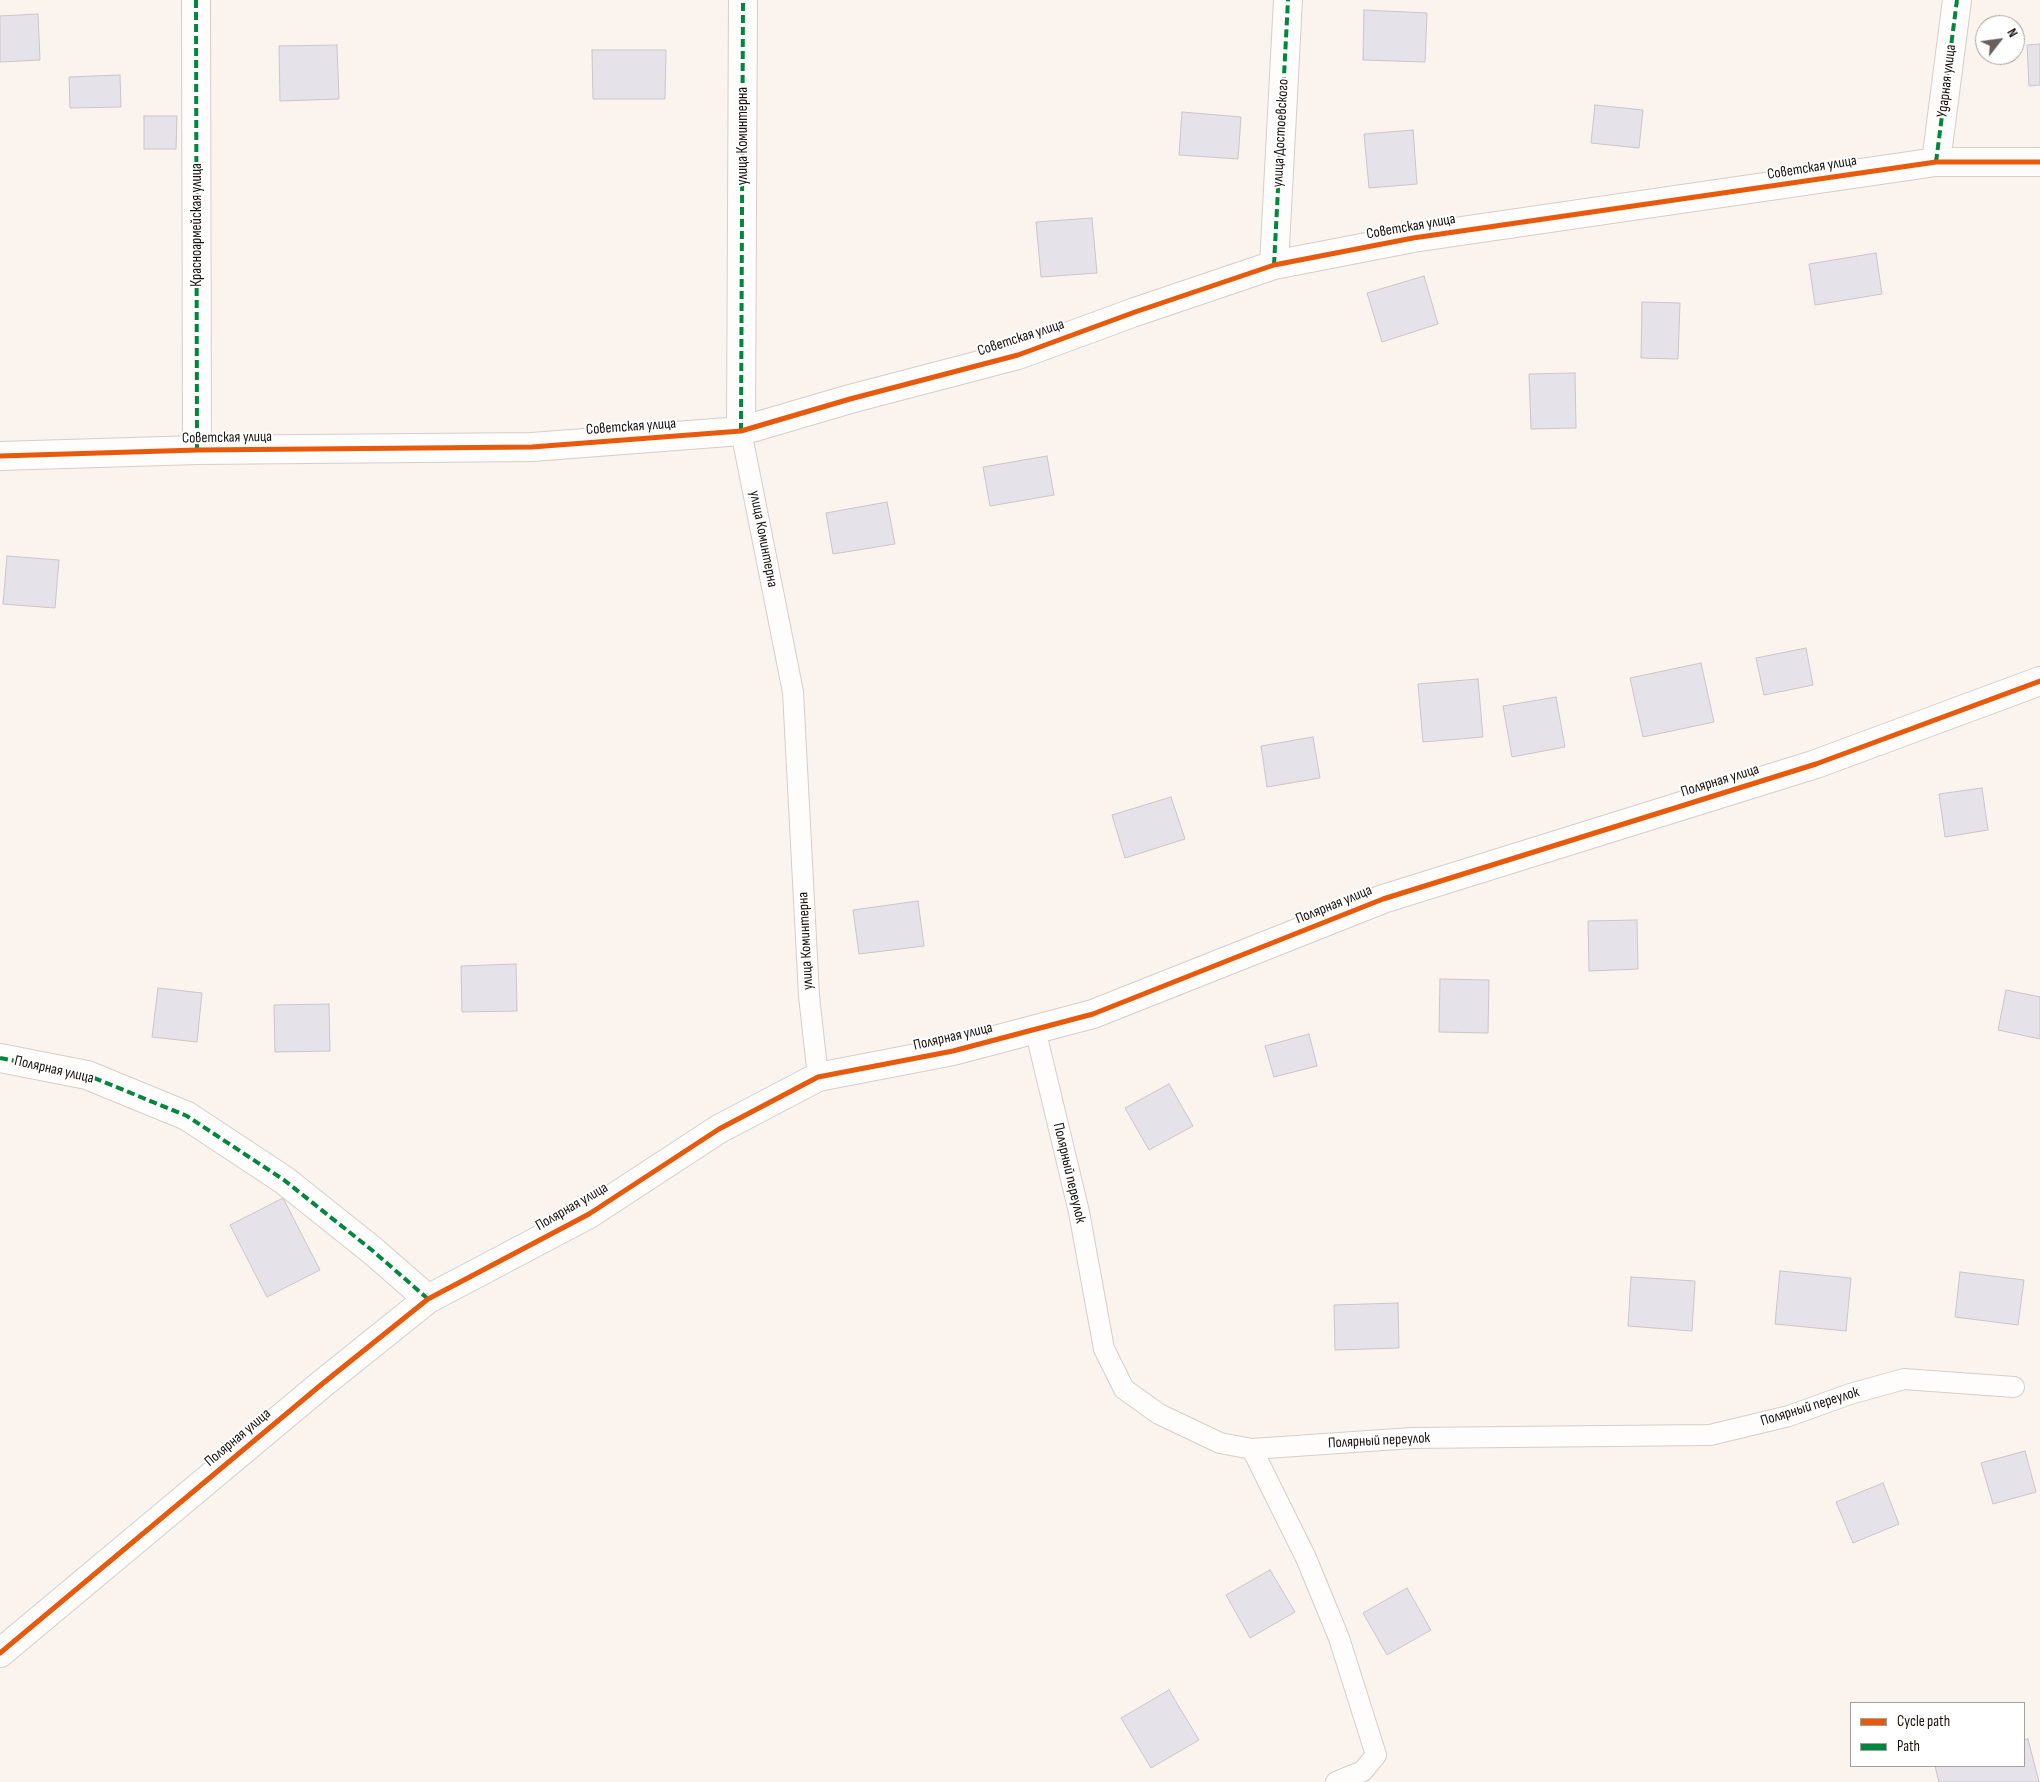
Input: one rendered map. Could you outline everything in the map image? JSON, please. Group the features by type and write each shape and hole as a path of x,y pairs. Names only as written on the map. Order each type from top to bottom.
{"street":[{"name":"Красноармейская улица","path":"196,0 198,450"},
{"name":"улица Коминтерна","path":"741,431 743,0"},
{"name":"улица Достоевского","path":"1274,265 1288,0"},
{"name":"Ударная улица","path":"1936,162 1957,0"},
{"name":"Советская улица","path":"0,456 198,450 532,447 741,431 850,398 1018,355 1134,312 1274,265 1413,238 1936,162 2040,162"},
{"name":"Полярная улица","path":"0,1653 322,1384 428,1299 589,1214 719,1129 818,1077 953,1052 1093,1014 1383,899 1816,764 2040,681"},
{"name":"Полярная улица","path":"0,1058 87,1075 187,1116 284,1180 373,1251 428,1299"}],"lane":[{"name":"улица Коминтерна","path":"741,431 792,692 809,996 818,1077"},
{"name":"Полярный переулок","path":"1035,1029 1079,1212 1104,1349 1124,1389 1159,1414 1220,1443 1252,1450 1412,1438 1710,1435 1789,1416 1850,1394 1904,1379 2014,1386"},
{"path":"1252,1450 1306,1558 1339,1638 1376,1755 1363,1771 1336,1782"}],"building":[{"path":"1364,10 1427,13 1425,62 1363,60"},
{"path":"38,14 40,60 0,62 0,16"},
{"path":"2040,44 2040,85 2029,86 2027,45"},
{"path":"337,45 339,99 280,101 279,46"},
{"path":"592,50 666,50 665,99 593,99"},
{"path":"120,75 121,107 70,108 69,77"},
{"path":"1595,105 1643,110 1639,148 1591,143"},
{"path":"1182,112 1241,117 1238,159 1179,155"},
{"path":"144,116 177,116 176,149 144,149"},
{"path":"1413,130 1417,184 1369,188 1364,134"},
{"path":"1092,218 1097,273 1041,277 1036,222"},
{"path":"1876,253 1882,294 1815,305 1809,264"},
{"path":"1424,276 1438,324 1382,342 1367,293"},
{"path":"1642,302 1680,303 1678,359 1641,358"},
{"path":"1575,373 1576,428 1531,429 1529,374"},
{"path":"1047,456 1054,495 990,506 983,467"},
{"path":"887,502 895,544 833,554 826,513"},
{"path":"7,556 59,560 55,608 3,604"},
{"path":"1806,648 1813,685 1764,695 1756,658"},
{"path":"1701,663 1714,722 1643,737 1630,678"},
{"path":"1478,679 1483,737 1423,742 1418,684"},
{"path":"1556,697 1565,747 1512,757 1503,706"},
{"path":"1313,737 1320,778 1267,787 1261,746"},
{"path":"1982,788 1988,830 1945,837 1939,794"},
{"path":"1171,797 1185,839 1125,858 1112,815"},
{"path":"918,901 924,946 859,954 853,910"},
{"path":"1637,920 1638,969 1589,971 1588,921"},
{"path":"516,964 517,1011 462,1012 461,966"},
{"path":"1440,979 1489,980 1488,1033 1439,1032"},
{"path":"158,988 202,993 197,1042 152,1037"},
{"path":"2006,990 2040,997 2040,1039 1998,1030"},
{"path":"329,1004 330,1051 275,1052 274,1005"},
{"path":"1309,1034 1317,1066 1274,1077 1265,1046"},
{"path":"1169,1084 1193,1126 1149,1150 1125,1108"},
{"path":"283,1198 320,1270 267,1297 230,1225"},
{"path":"1780,1271 1851,1278 1846,1331 1775,1324"},
{"path":"1960,1272 2024,1280 2018,1325 1955,1317"},
{"path":"1631,1277 1695,1281 1692,1331 1628,1326"},
{"path":"1398,1303 1399,1348 1335,1350 1334,1305"},
{"path":"2025,1451 2036,1492 1993,1504 1981,1463"},
{"path":"1883,1483 1899,1524 1853,1543 1836,1502"},
{"path":"1270,1570 1295,1612 1250,1638 1226,1595"},
{"path":"1407,1588 1431,1630 1387,1655 1363,1613"},
{"path":"1169,1690 1199,1740 1151,1768 1121,1718"},
{"path":"2028,1739 2039,1782 1939,1782 1935,1767 2025,1767 2025,1740"}],"marked path":[{"path":"196,0 197,450"},
{"path":"741,431 743,0"},
{"path":"1274,265 1288,0"},
{"path":"1936,162 1957,0"},
{"path":"0,1058 87,1075 187,1116 284,1180 373,1251 428,1299"}],"cycle path":[{"path":"0,456 197,450 532,447 741,431 850,399 1018,355 1135,312 1274,265 1413,238 1936,162 2040,162"},
{"path":"0,1653 322,1384 428,1299 589,1214 719,1129 818,1077 953,1051 1093,1014 1383,899 1816,764 2040,681"}]}
